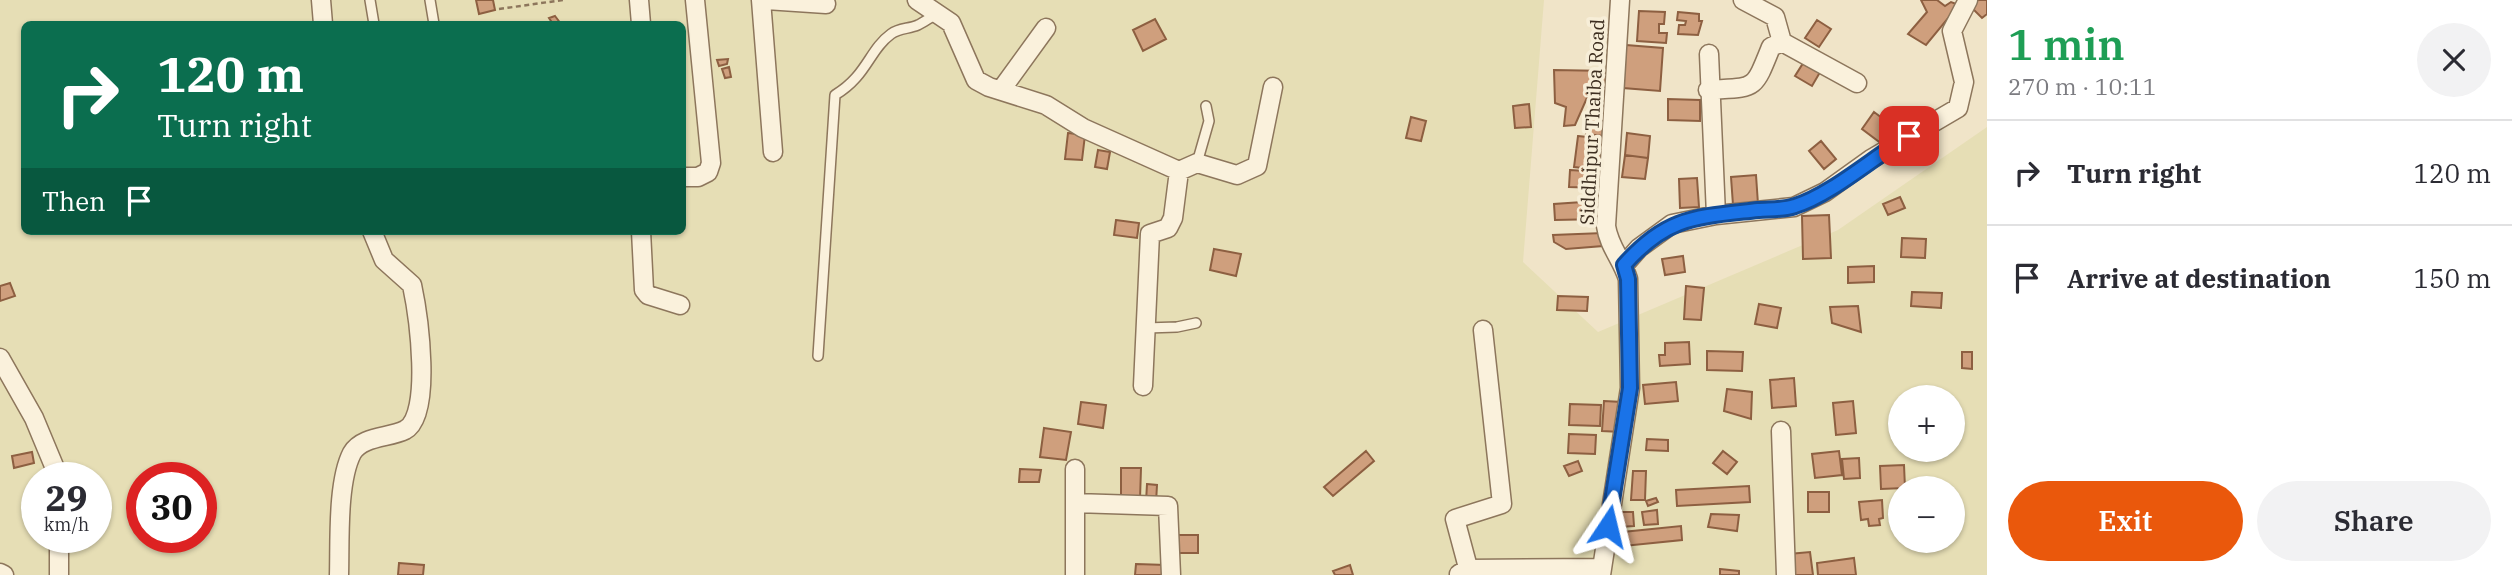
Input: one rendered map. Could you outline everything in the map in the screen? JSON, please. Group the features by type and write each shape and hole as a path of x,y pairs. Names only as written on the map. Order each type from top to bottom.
{"street":[{"path":"321,0 323,21"},
{"path":"638,21 639,0"},
{"path":"686,177 698,177 708,172 711,163 695,0"},
{"path":"774,152 764,0 826,4"},
{"path":"917,0 951,23 976,79 1046,105 1083,128 1179,171 1197,163 1237,175 1257,166 1273,87"},
{"name":"Siddhipur Thaiba Road","path":"1601,572 1630,388 1628,279 1624,265 1609,246 1606,226 1620,0"},
{"path":"1743,0 1775,17 1782,42 1857,83"},
{"path":"1624,265 1639,248 1672,224 1716,215 1794,206 1825,192 1871,159 1958,108 1964,82 1952,31 1969,0"},
{"path":"1001,90 1046,28"},
{"path":"1708,90 1749,87 1757,83 1771,47 1782,42"},
{"path":"1709,54 1708,90 1716,215"},
{"path":"1143,386 1150,234 1168,228 1173,218 1179,171"},
{"path":"338,575 346,468 354,450 365,442 406,429 415,421 421,388 420,341 412,285 384,260 374,235"},
{"path":"641,235 644,290 648,295 680,305"},
{"path":"1483,330 1502,504 1455,519 1465,573 1601,572"},
{"path":"0,358 34,418 52,462"},
{"path":"1781,431 1786,575"},
{"path":"1075,575 1076,470"},
{"path":"1075,503 1168,506 1171,575"},
{"path":"59,575 60,553"}],"lane":[{"path":"370,0 374,21"},
{"path":"430,0 434,21"},
{"path":"818,356 835,95 849,87 866,69 883,42 893,32 918,25 937,14"},
{"path":"1197,163 1209,121 1206,106"},
{"path":"1146,328 1196,323"}],"path":[{"path":"499,9 563,0"}],"shaded area":[{"path":"0,0 1544,0 1523,262 1598,332 1838,230 1987,127 1987,575 0,575"}],"building":[{"path":"476,0 493,0 495,10 479,14"},
{"path":"1921,0 1937,0 1945,6 1951,2 1959,5 1926,45 1908,34 1927,12"},
{"path":"1976,0 1987,0 1987,14 1982,18 1970,6"},
{"path":"1639,11 1665,12 1664,24 1659,24 1659,33 1667,33 1666,43 1637,41"},
{"path":"1678,12 1699,14 1699,21 1702,21 1698,35 1678,34 1679,25 1685,25 1686,21 1677,20"},
{"path":"1155,19 1166,39 1143,51 1133,30"},
{"path":"1817,20 1831,29 1819,47 1805,38"},
{"path":"1626,45 1663,48 1660,91 1623,88"},
{"path":"1807,57 1823,67 1812,86 1795,76"},
{"path":"728,59 727,64 719,66 717,60"},
{"path":"729,67 731,77 725,78 722,69"},
{"path":"1554,70 1608,71 1606,88 1590,91 1575,125 1564,126 1566,107 1555,103"},
{"path":"1668,99 1700,100 1700,121 1668,120"},
{"path":"1529,104 1531,127 1515,128 1513,106"},
{"path":"1589,112 1607,114 1604,136 1586,134"},
{"path":"1874,112 1894,127 1882,144 1862,129"},
{"path":"1411,117 1426,121 1421,141 1406,138"},
{"path":"1068,133 1085,135 1082,160 1065,159"},
{"path":"1627,133 1650,136 1648,158 1625,155"},
{"path":"1578,136 1605,139 1601,170 1574,167"},
{"path":"1821,141 1836,159 1824,169 1809,151"},
{"path":"1098,150 1110,152 1107,169 1095,167"},
{"path":"1625,155 1648,158 1645,179 1622,177"},
{"path":"1570,170 1601,172 1600,188 1569,187"},
{"path":"1756,175 1758,204 1733,205 1731,177"},
{"path":"1697,178 1699,207 1680,208 1679,179"},
{"path":"1900,197 1905,208 1888,215 1883,204"},
{"path":"1597,201 1601,219 1555,220 1554,204"},
{"path":"1829,215 1831,258 1803,259 1802,216"},
{"path":"1116,220 1139,223 1137,238 1114,235"},
{"path":"1603,233 1603,246 1566,249 1554,242 1553,235"},
{"path":"1902,238 1926,239 1925,258 1901,257"},
{"path":"1214,249 1241,254 1236,276 1210,270"},
{"path":"1683,256 1685,272 1665,275 1662,259"},
{"path":"1874,266 1874,282 1848,283 1848,267"},
{"path":"10,283 15,296 0,301 0,286"},
{"path":"1686,286 1704,288 1701,320 1684,319"},
{"path":"1912,292 1942,293 1941,308 1911,306"},
{"path":"1558,296 1588,297 1587,311 1557,310"},
{"path":"1759,304 1781,308 1777,328 1755,324"},
{"path":"1858,306 1861,332 1832,323 1830,307"},
{"path":"1689,342 1690,364 1660,366 1659,355 1665,355 1665,343"},
{"path":"1707,351 1743,352 1742,371 1707,370"},
{"path":"1962,352 1972,352 1972,369 1962,368"},
{"path":"1794,378 1796,406 1772,408 1770,380"},
{"path":"1676,382 1678,401 1645,404 1643,385"},
{"path":"1727,389 1752,392 1751,419 1724,411"},
{"path":"1604,401 1622,402 1621,432 1602,431"},
{"path":"1853,401 1856,433 1836,435 1833,403"},
{"path":"1081,402 1106,405 1103,428 1078,424"},
{"path":"1570,404 1601,405 1600,426 1569,425"},
{"path":"1044,428 1071,432 1066,460 1040,457"},
{"path":"1569,434 1596,435 1595,454 1568,453"},
{"path":"1647,439 1668,440 1668,451 1646,450"},
{"path":"1366,451 1374,461 1333,496 1324,487"},
{"path":"1723,451 1737,462 1727,474 1713,463"},
{"path":"1839,451 1842,475 1815,478 1812,454"},
{"path":"32,452 34,462 21,462 21,466 14,468 12,456"},
{"path":"1859,458 1860,478 1844,479 1842,459"},
{"path":"1578,461 1582,471 1569,476 1564,466"},
{"path":"1904,465 1904,476 1888,476 1888,489 1881,489 1880,466"},
{"path":"1121,468 1141,468 1140,499 1121,498"},
{"path":"1020,469 1041,470 1039,482 1019,482"},
{"path":"1633,471 1646,471 1645,500 1631,500"},
{"path":"1147,484 1157,485 1156,503 1146,502"},
{"path":"1749,486 1750,502 1677,506 1676,490"},
{"path":"1808,492 1829,492 1829,512 1808,512"},
{"path":"1656,498 1658,502 1648,506 1646,501"},
{"path":"1882,500 1883,518 1879,519 1880,525 1869,526 1868,519 1861,520 1859,502"},
{"path":"1657,510 1658,524 1644,525 1642,512"},
{"path":"1619,512 1633,512 1634,526 1619,527"},
{"path":"1711,514 1739,515 1737,531 1708,527"},
{"path":"1681,526 1682,540 1614,547 1613,533"},
{"path":"1174,535 1198,535 1198,553 1174,553"},
{"path":"1810,552 1813,575 1792,575 1789,554"},
{"path":"1854,558 1856,575 1818,575 1817,563"},
{"path":"399,563 424,565 423,575 398,575"},
{"path":"1136,564 1166,565 1166,575 1135,575"},
{"path":"1350,565 1353,575 1335,575 1333,571"},
{"path":"1720,569 1739,571 1739,575 1720,575"}],"route":[{"path":"1608,526 1630,388 1628,279 1624,265 1639,248 1672,224 1716,215 1794,206 1825,192 1909,136"}]}
